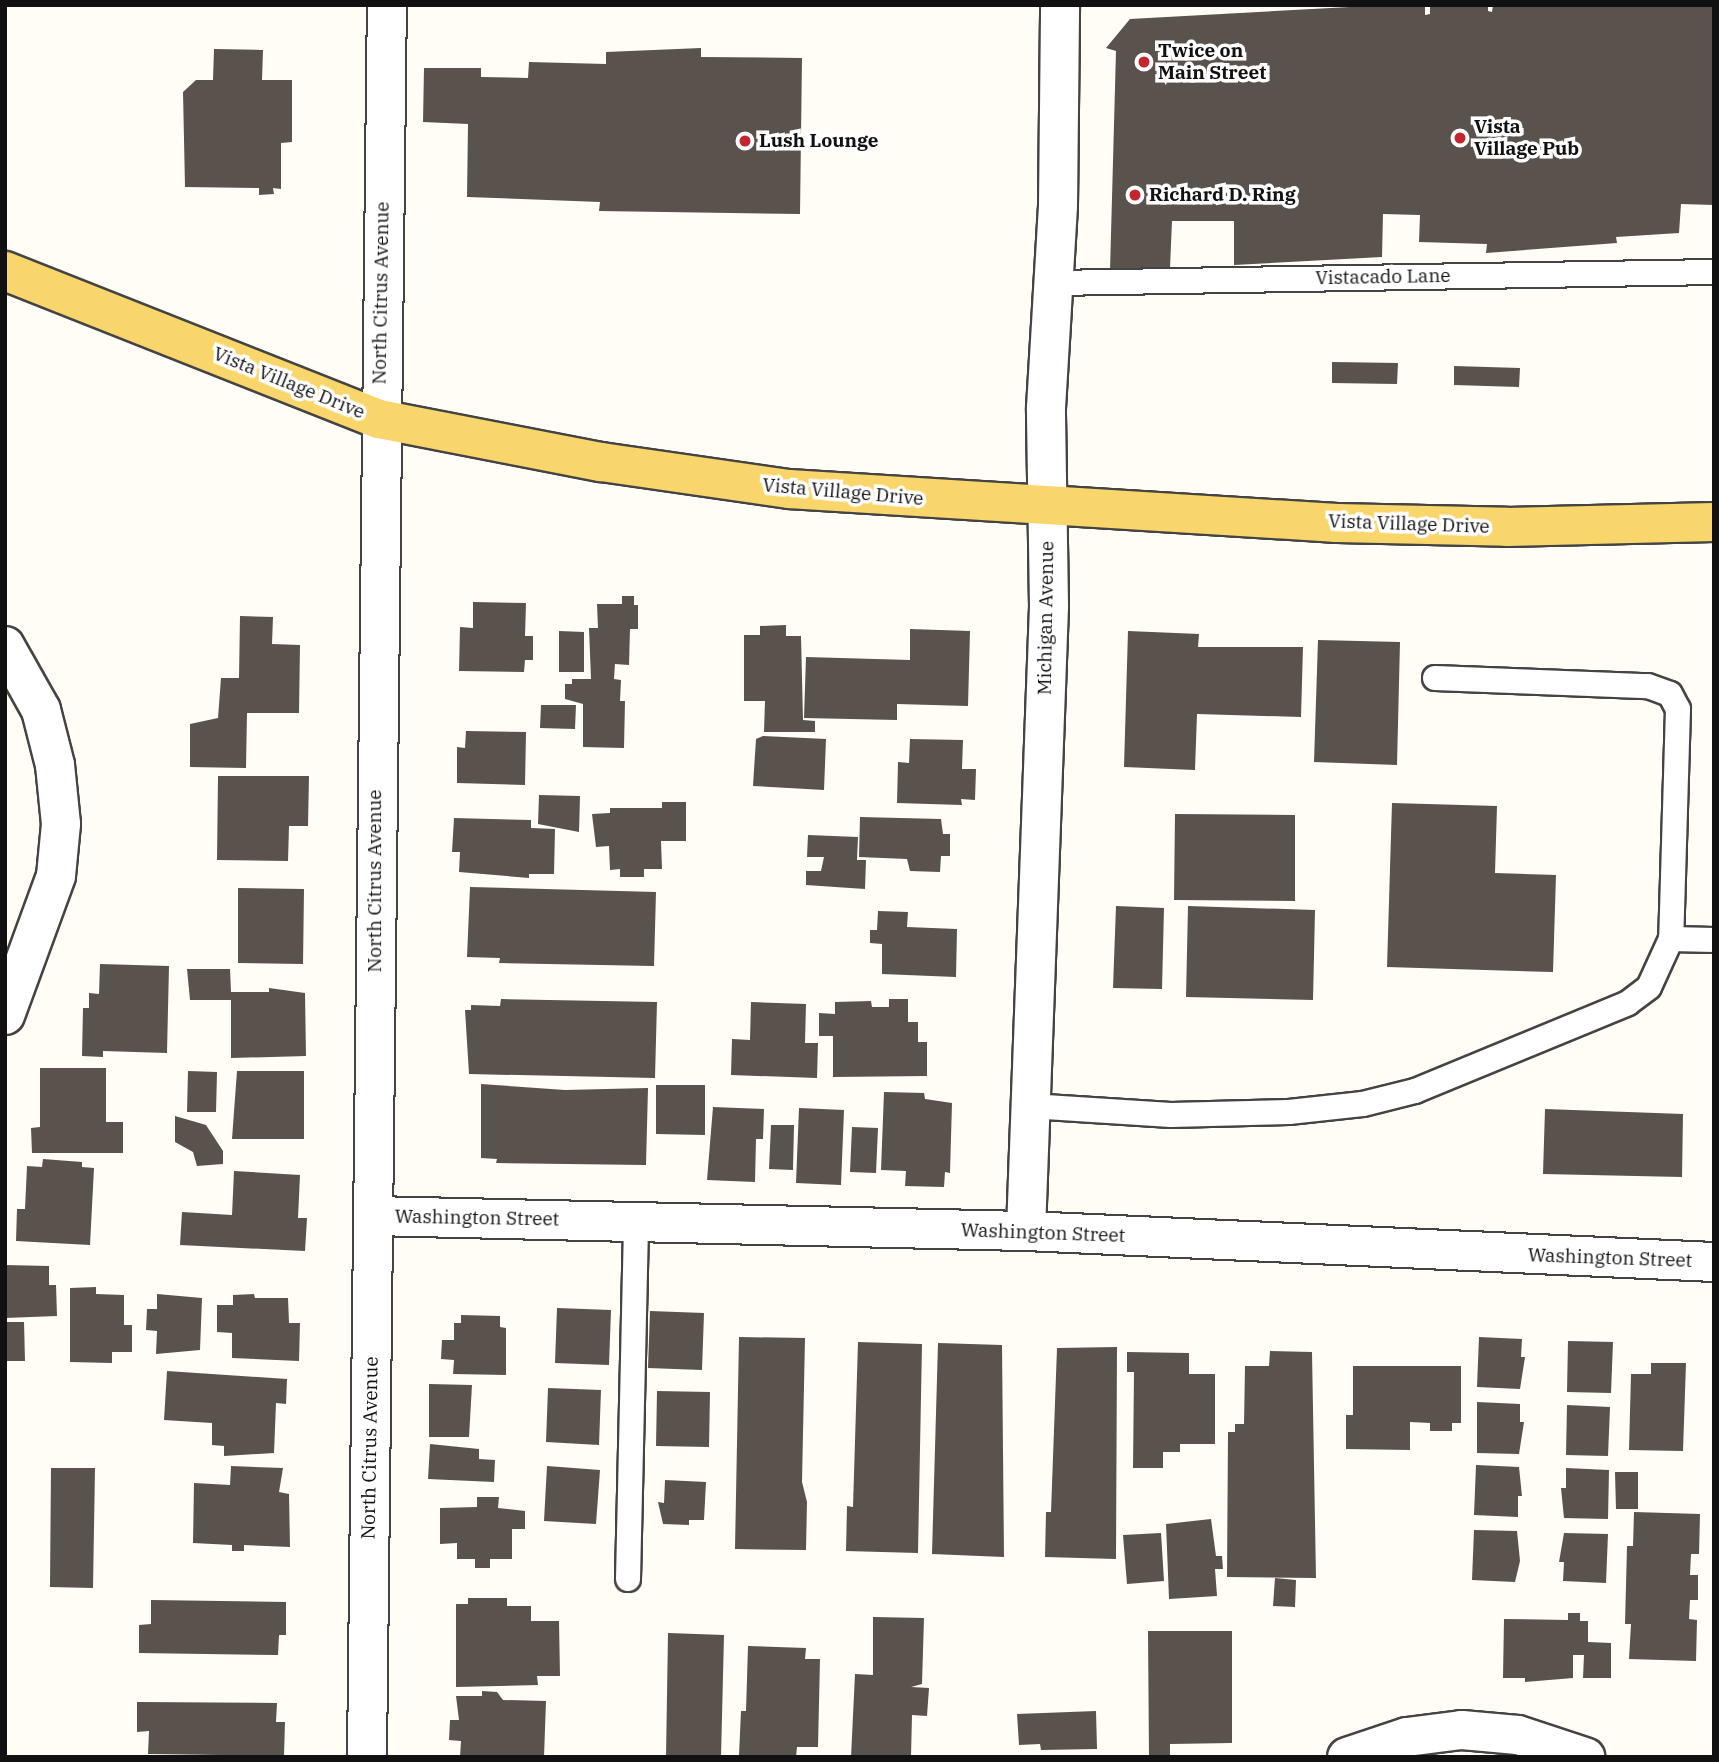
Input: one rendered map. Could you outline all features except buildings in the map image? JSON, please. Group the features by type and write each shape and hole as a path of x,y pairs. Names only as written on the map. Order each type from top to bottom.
{"main road":[{"name":"Vista Village Drive","path":"5,271 379,419 601,462 789,489 1377,524 1507,527 1714,522"}],"street":[{"name":"North Citrus Avenue","path":"367,1757 379,419 387,5"},
{"name":"Michigan Avenue","path":"1026,1231 1049,606 1046,408 1053,283 1060,5"},
{"path":"5,646 41,710 55,765 61,824 56,876 5,1015"},
{"name":"Washington Street","path":"373,1216 1026,1231 1714,1262"},
{"path":"1347,1757 1425,1746 1462,1730 1518,1735 1585,1757"}],"lane":[{"name":"Vistacado Lane","path":"1053,283 1714,272"},
{"path":"1030,1106 1171,1115 1289,1112 1363,1104 1415,1091 1628,1003 1649,987 1671,939 1678,709 1670,694 1648,686 1435,678"},
{"path":"1671,939 1714,940"},
{"path":"628,1579 636,1222"}],"place":[{"name":"Twice on Main Street","path":"1144,62"},
{"name":"Vista Village Pub","path":"1460,138"},
{"name":"Lush Lounge","path":"745,141"},
{"name":"Richard D. Ring","path":"1135,195"}]}
